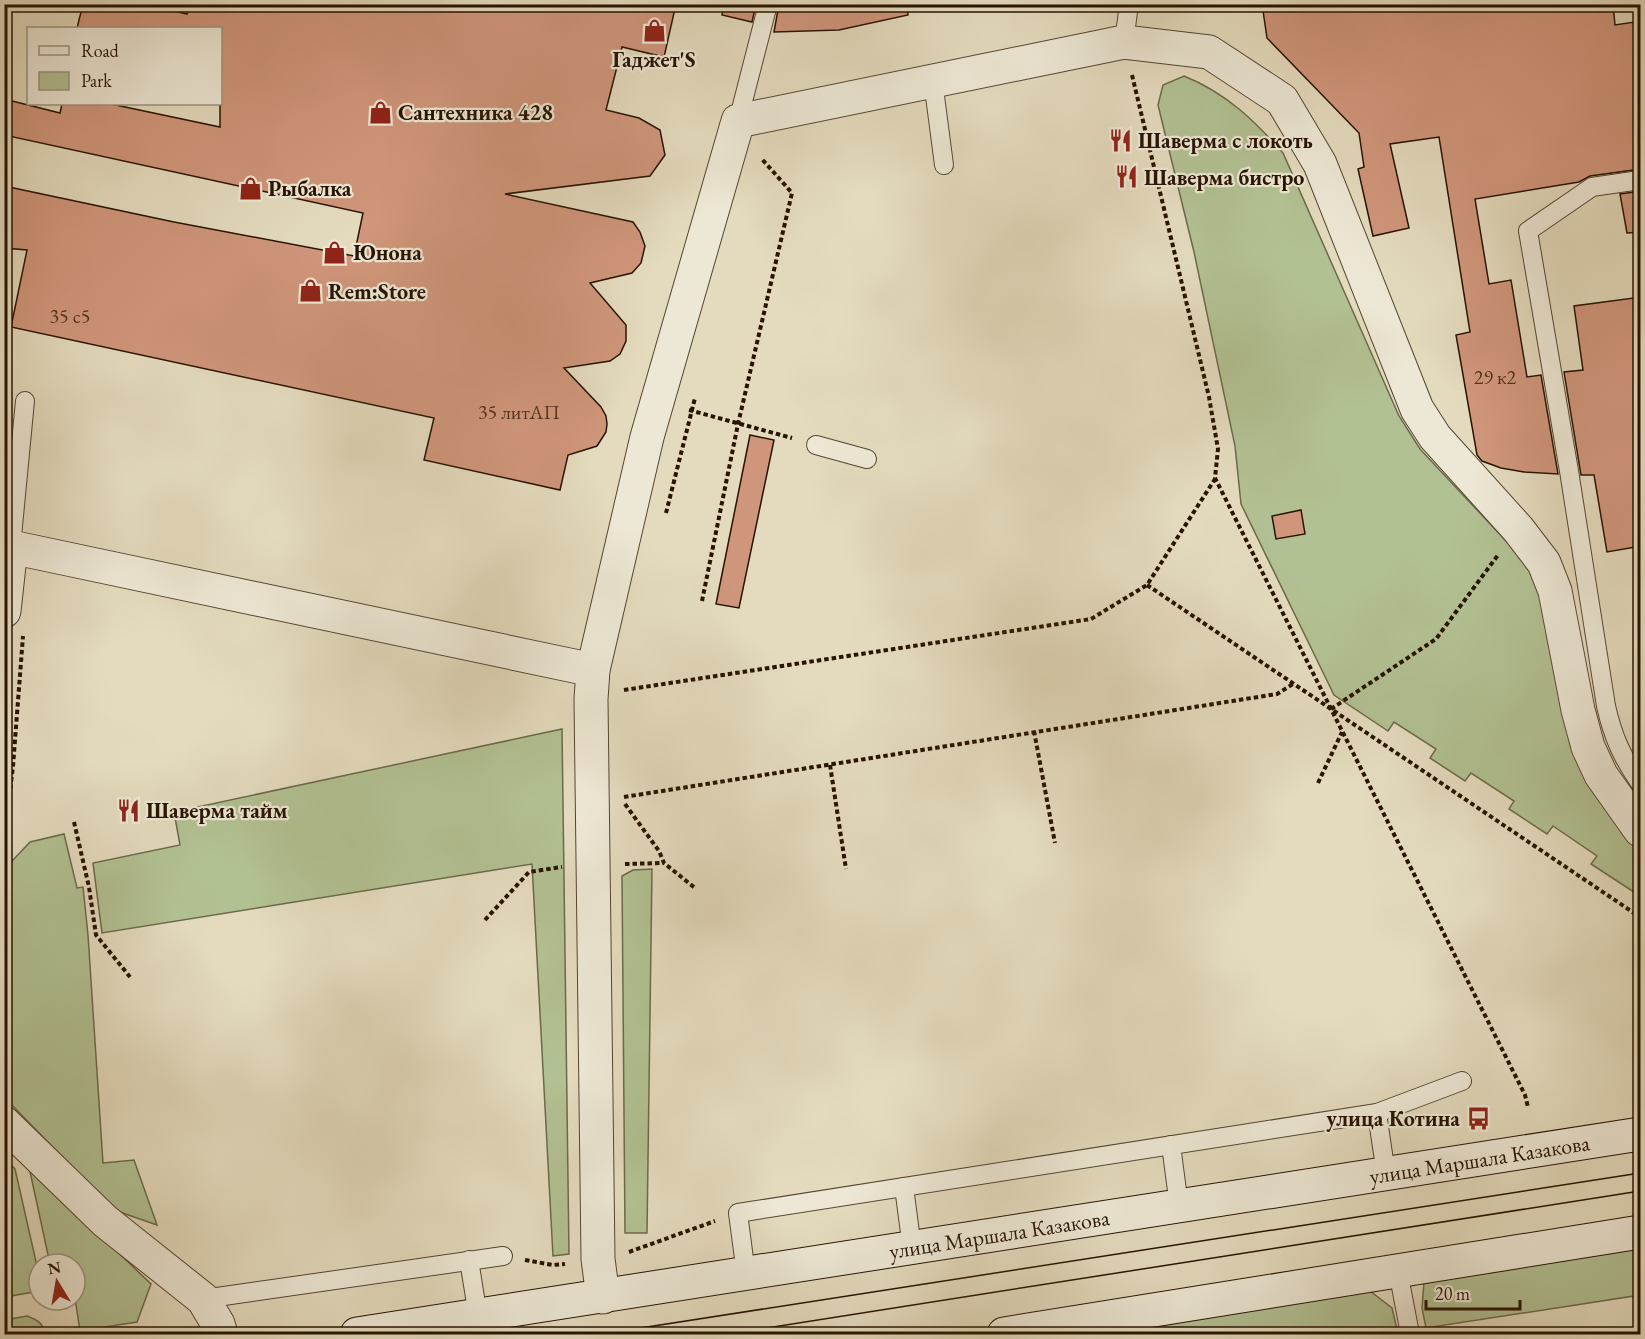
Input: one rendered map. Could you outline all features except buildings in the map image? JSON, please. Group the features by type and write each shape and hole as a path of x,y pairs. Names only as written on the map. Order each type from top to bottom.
{"street":[{"path":"603,1297 598,1259 591,699 593,670 647,437 738,121 1124,42 1209,52 1282,100 1320,164 1417,409 1435,437 1518,529 1544,563 1555,591 1578,710 1588,747 1601,776 1641,830"},
{"path":"4,611 11,547 593,670"},
{"path":"4,1123 105,1221 203,1299 218,1324 221,1335"},
{"name":"улица Маршала Казакова","path":"357,1335 1641,1134"},
{"path":"1004,1335 1641,1232"}],"lane":[{"path":"738,121 768,4"},
{"path":"1124,42 1129,4"},
{"path":"933,81 944,165"},
{"path":"1641,180 1592,187 1528,231 1606,706 1613,735 1626,762 1641,783"},
{"path":"11,547 13,445 26,400"},
{"path":"816,445 867,459"},
{"path":"746,1274 738,1213 1377,1113 1462,1081"},
{"path":"1377,1113 1386,1174"},
{"path":"1171,1145 1179,1206"},
{"path":"904,1187 912,1248"},
{"path":"203,1299 503,1256"},
{"path":"469,1260 478,1316"},
{"path":"1398,1271 1410,1335"}],"path":[{"path":"620,691 1091,619 1147,585 1215,478 1218,449 1209,397 1124,42"},
{"path":"702,601 738,424 792,193 757,153"},
{"path":"657,402 783,436"},
{"path":"1215,478 1525,1095 1528,1107"},
{"path":"1331,709 1436,639 1502,551"},
{"path":"1147,585 1641,917"},
{"path":"695,888 664,863 659,851 620,798 1277,694 1293,684"},
{"path":"1034,731 1055,843"},
{"path":"1318,783 1342,732"},
{"path":"830,765 846,869"},
{"path":"4,841 7,818"},
{"path":"74,822 89,887 96,934 130,977"},
{"path":"623,864 664,863"},
{"path":"486,920 529,872 556,868"},
{"path":"619,1254 647,1247 738,1213"},
{"path":"503,1256 553,1265 569,1264"}],"green space":[{"path":"1184,76 1213,91 1238,108 1283,153 1399,416 1420,449 1521,557 1533,574 1603,805 1640,855 1640,896 1591,864 1597,856 1553,826 1547,834 1509,809 1514,801 1471,773 1465,781 1430,758 1436,749 1394,722 1388,731 1334,695 1241,504 1235,446 1194,252 1158,105 1163,85"},
{"path":"562,729 569,1254 553,1256 532,864 102,933 93,863 180,845 174,812"},
{"path":"64,834 77,888 83,887 103,1163 134,1160 157,1225 114,1210 5,1098 4,928 12,861 30,842"},
{"path":"652,869 647,1233 625,1233 622,876 633,870"},
{"path":"5,1159 15,1169 34,1252 27,1252 27,1293 5,1297"},
{"path":"29,1167 151,1284 137,1322 80,1331 77,1312 87,1312 87,1252 47,1252"},
{"path":"1640,1248 1640,1295 1426,1328 1422,1308 1424,1282"},
{"path":"1370,1291 1392,1308 1398,1334 1097,1334"},
{"path":"27,1316 39,1322 45,1334 5,1334 5,1320"}],"tram line":[{"path":"602,1334 1640,1173"},
{"path":"728,1334 1640,1191"}],"place":[{"name":"Гаджет'S","path":"654,30"},
{"name":"Сантехника 428","path":"380,112"},
{"name":"Шаверма с локоть","path":"1120,140"},
{"name":"Шаверма бистро","path":"1126,177"},
{"name":"Рыбалка","path":"250,188"},
{"name":"Юнона","path":"335,252"},
{"name":"Rem:Store","path":"310,291"},
{"name":"Шаверма тайм","path":"128,810"},
{"name":"улица Котина","path":"1478,1118"}]}
